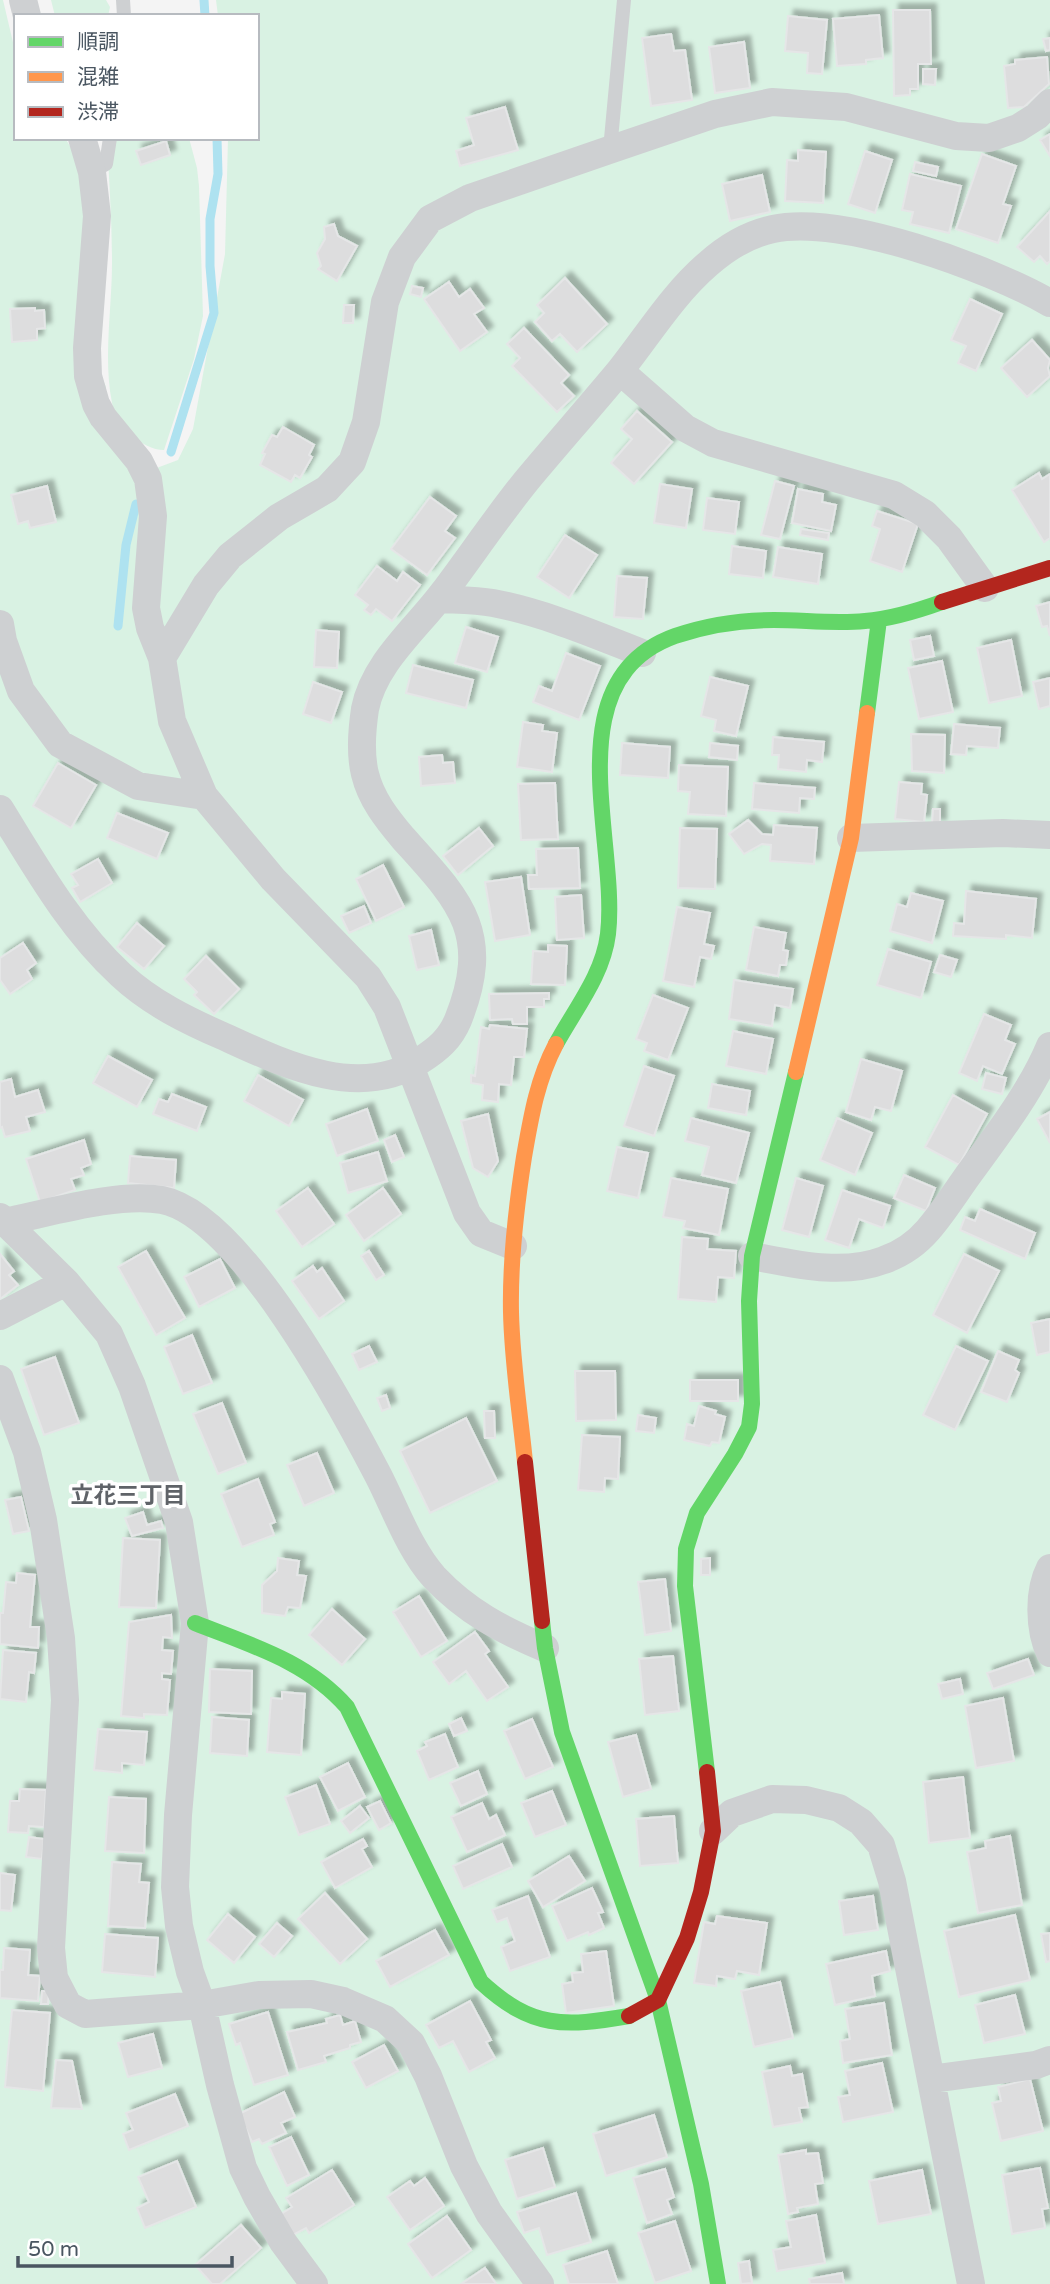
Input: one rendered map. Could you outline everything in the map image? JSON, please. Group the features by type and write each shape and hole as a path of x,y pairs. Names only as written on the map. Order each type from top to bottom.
{"street":[{"path":"162,657 206,585 230,556 279,517 327,489 352,462 366,422 385,302 402,257 430,219 470,198 612,149 715,114 772,102 846,107 956,136 989,138 1018,128 1037,116 1050,103"},
{"path":"83,140 92,172 97,216 87,348 88,376 96,404 139,461 148,478 153,516 146,608 150,628 162,657 172,721 204,796 273,880 368,976 387,1007 409,1068 475,1228 513,1246"},
{"path":"0,809 82,935 124,979 150,998 195,1023 264,1055 323,1075 356,1078 385,1075 409,1068 439,1048 451,1035 471,977 472,956 468,927 461,907 387,819 365,777 362,760 363,732 371,687 406,637 439,598 524,484 620,370 668,307 706,266 734,244 771,229 806,225 841,229 914,248 996,276 1050,303"},
{"path":"620,370 685,428 713,443 894,495 925,514 949,538 985,588"},
{"path":"718,2284 701,2184 658,2000 562,1732 545,1648 512,1338 510,1301 513,1246 524,1157 537,1086 561,1034 604,960 609,887 598,773 603,723 612,695 625,672 642,653 670,638 709,625 760,620 880,620 1050,569"},
{"path":"439,598 492,603 538,615 580,628 642,653"},
{"path":"195,1623 291,1663 321,1679 338,1695 353,1720 481,1982 503,2002 539,2020 581,2024 631,2016 658,2000 687,1938 701,1892 713,1831 685,1587 685,1549 697,1513 749,1427 752,1404 749,1301 752,1256 851,838 880,620"},
{"path":"0,624 3,641 22,691 60,744 138,786 204,796"},
{"path":"851,838 1003,833 1050,835"},
{"path":"752,1256 812,1267 851,1267 883,1261 906,1250 928,1230 973,1168 1022,1096 1050,1046"},
{"path":"2,1220 131,1198 162,1200 186,1208 211,1225 229,1244 302,1342 432,1575 481,1617 500,1629 545,1648"},
{"path":"2,1220 66,1282 109,1335 132,1386 179,1522 195,1623 179,1801 175,1886 178,1926 202,2005 243,2168 284,2242 314,2284"},
{"path":"0,1316 66,1282"},
{"path":"0,1379 27,1452 43,1520 61,1638 65,1699 51,1948 54,1978 68,2005 85,2014 202,2005 259,1995 311,1994 344,2001 385,2019 411,2043 428,2076 464,2166 489,2213 540,2284"},
{"path":"1050,1568 1046,1576 1042,1612 1050,1653"},
{"path":"713,1831 732,1813 772,1798 806,1800 839,1808 861,1822 881,1845 892,1881 971,2284"},
{"path":"931,2079 1036,2065 1050,2060"}],"lane":[{"path":"612,149 624,0"},
{"path":"92,172 106,164 110,140"}],"green space":[{"path":"0,0 3,0 14,47 14,140 66,140 78,159 90,214 82,329 106,387 105,434 154,469 178,460 193,429 225,254 228,140 259,140 259,14 218,14 216,0 1050,0 1050,2284 0,2284"},
{"path":"51,0 106,0 110,7 108,14 54,14"},
{"path":"107,140 190,140 199,186 203,316 194,359 164,450 147,446 131,435 119,420 112,403 108,368 111,216"}],"building":[{"path":"893,10 930,10 931,64 918,64 918,89 910,89 910,95 894,96"},
{"path":"879,15 883,58 866,60 866,64 837,66 833,19"},
{"path":"788,16 827,20 822,74 807,73 808,53 785,51"},
{"path":"671,34 674,51 685,50 692,100 651,106 642,38"},
{"path":"1050,38 1050,50 1046,51 1043,39"},
{"path":"744,42 750,88 715,93 709,47"},
{"path":"1047,57 1049,84 1024,107 1008,108 1004,66 1015,64 1015,60"},
{"path":"923,69 936,69 935,85 923,84"},
{"path":"505,107 518,150 460,166 456,151 474,145 466,118"},
{"path":"1050,134 1050,156 1040,140"},
{"path":"166,141 170,155 141,165 136,151"},
{"path":"798,150 826,152 823,203 785,201 787,160 798,161"},
{"path":"865,151 892,160 875,213 848,204"},
{"path":"982,154 1016,166 1003,204 1011,206 998,243 956,229"},
{"path":"915,162 938,167 936,176 913,171"},
{"path":"910,174 961,186 949,233 910,224 913,212 902,210"},
{"path":"762,175 770,212 730,221 722,184"},
{"path":"1050,211 1050,261 1047,264 1040,256 1034,262 1017,247"},
{"path":"334,224 338,236 357,246 337,281 318,269 321,266 317,253 325,239 324,227"},
{"path":"565,278 607,324 577,352 560,334 552,341 535,322 544,313 537,305"},
{"path":"449,282 459,297 470,289 484,308 474,314 487,332 460,351 424,299"},
{"path":"412,286 423,288 421,297 410,294"},
{"path":"970,299 1002,314 976,371 958,363 966,346 951,340"},
{"path":"344,305 354,305 353,323 343,323"},
{"path":"35,308 35,311 44,310 45,328 37,329 37,340 12,342 10,309"},
{"path":"524,328 569,375 561,383 574,396 557,412 512,366 520,358 507,344"},
{"path":"1032,340 1050,360 1050,376 1027,397 1001,368"},
{"path":"637,411 672,442 634,484 611,463 632,439 621,429"},
{"path":"283,427 314,445 309,455 312,457 300,478 295,475 291,482 260,465 265,454 262,453 272,435 277,437"},
{"path":"1039,473 1042,479 1050,474 1050,538 1044,542 1012,490"},
{"path":"775,481 794,486 780,539 761,535"},
{"path":"660,484 692,489 686,528 654,523"},
{"path":"47,486 56,522 30,528 28,521 18,524 11,495"},
{"path":"798,489 823,494 822,502 836,505 831,531 792,523"},
{"path":"430,497 456,516 445,531 455,538 427,575 391,549"},
{"path":"707,498 739,502 735,534 703,530"},
{"path":"877,511 918,524 902,572 870,561 880,529 872,526"},
{"path":"801,529 829,533 828,540 800,535"},
{"path":"565,535 597,555 569,598 537,577"},
{"path":"732,546 766,551 763,578 729,574"},
{"path":"778,547 822,554 818,584 773,577"},
{"path":"377,566 397,581 403,572 420,585 392,621 376,609 371,615 364,610 368,605 355,595"},
{"path":"617,576 647,578 643,619 614,617"},
{"path":"1050,602 1050,636 1047,626 1042,627 1036,606"},
{"path":"466,627 498,637 487,672 455,663"},
{"path":"316,630 339,632 337,668 314,667"},
{"path":"930,636 934,656 914,660 910,640"},
{"path":"1011,640 1022,696 989,703 977,648"},
{"path":"566,653 600,666 579,720 533,702 539,686 552,691"},
{"path":"942,661 953,712 919,719 908,668"},
{"path":"413,665 473,680 466,708 406,693"},
{"path":"710,677 748,686 736,736 714,731 716,720 701,716"},
{"path":"1050,678 1050,706 1039,709 1033,682"},
{"path":"313,682 342,692 331,723 303,714"},
{"path":"523,722 543,725 542,731 557,733 552,772 517,767"},
{"path":"954,724 1000,728 998,748 967,746 966,755 951,754"},
{"path":"911,734 945,735 944,773 912,771"},
{"path":"773,737 824,742 822,762 807,760 806,772 778,769 779,755 772,755"},
{"path":"622,743 670,747 668,778 620,775"},
{"path":"710,743 738,746 737,760 709,757"},
{"path":"442,755 443,763 453,762 455,783 421,786 419,757"},
{"path":"58,763 96,785 71,828 33,806"},
{"path":"679,765 728,767 726,816 688,814 690,792 678,791"},
{"path":"899,782 922,784 921,794 927,795 924,822 895,819"},
{"path":"555,783 558,839 521,840 518,784"},
{"path":"754,783 815,788 814,799 800,798 799,813 752,809"},
{"path":"933,809 940,809 940,825 932,824"},
{"path":"117,813 168,833 157,859 107,838"},
{"path":"748,820 762,834 773,835 774,825 817,828 814,864 770,861 771,845 762,844 744,854 729,834"},
{"path":"479,828 493,846 458,875 443,856"},
{"path":"680,828 717,829 715,889 678,888"},
{"path":"578,848 580,888 529,889 528,875 537,875 536,849"},
{"path":"98,859 112,883 80,902 72,888 78,885 71,874"},
{"path":"383,865 404,907 376,921 356,879"},
{"path":"521,877 530,935 495,941 485,882"},
{"path":"966,891 1036,899 1032,938 1006,935 1006,939 953,936 954,923 964,924"},
{"path":"911,893 943,901 932,943 890,931 897,904 907,907"},
{"path":"581,895 584,938 557,940 555,897"},
{"path":"364,906 371,923 349,933 341,916"},
{"path":"677,907 710,913 704,944 714,946 711,959 700,957 694,987 663,981"},
{"path":"137,923 164,946 144,969 117,947"},
{"path":"754,927 786,933 783,950 788,951 786,965 780,965 778,976 746,970"},
{"path":"431,930 439,965 417,970 409,936"},
{"path":"23,943 36,963 27,970 32,979 10,994 0,980 0,958"},
{"path":"548,945 567,946 565,985 531,984 533,951 548,952"},
{"path":"888,949 931,962 921,998 877,985"},
{"path":"940,955 957,960 951,977 934,972"},
{"path":"206,956 239,989 214,1014 194,995 197,992 184,979"},
{"path":"734,980 793,989 790,1008 775,1005 772,1026 729,1019"},
{"path":"549,993 549,999 544,999 544,1007 527,1007 527,1024 513,1024 512,1019 490,1020 489,994"},
{"path":"653,995 688,1008 668,1060 644,1051 647,1043 636,1039"},
{"path":"984,1014 1011,1025 1005,1040 1015,1044 1002,1074 983,1066 977,1081 959,1073"},
{"path":"490,1025 527,1029 524,1057 514,1057 511,1085 499,1084 498,1102 482,1100 483,1085 471,1083 471,1075 475,1076 481,1027 489,1029"},
{"path":"733,1031 773,1039 766,1074 726,1066"},
{"path":"108,1056 152,1080 137,1107 93,1083"},
{"path":"861,1059 902,1071 891,1111 875,1107 871,1120 846,1112"},
{"path":"644,1066 674,1076 654,1136 624,1126"},
{"path":"986,1073 1006,1078 1002,1094 982,1089"},
{"path":"258,1075 303,1100 289,1126 244,1101"},
{"path":"11,1079 15,1097 38,1090 45,1112 26,1117 30,1131 5,1137 2,1127 0,1128 0,1082"},
{"path":"712,1084 750,1091 746,1115 708,1108"},
{"path":"172,1094 206,1107 197,1131 153,1114 159,1099 168,1102"},
{"path":"953,1095 987,1114 959,1165 925,1147"},
{"path":"367,1109 378,1141 337,1156 326,1124"},
{"path":"1050,1112 1050,1143 1037,1119"},
{"path":"488,1114 498,1161 488,1177 473,1168 461,1121"},
{"path":"691,1118 749,1133 736,1183 702,1175 709,1147 685,1141"},
{"path":"837,1118 872,1133 855,1175 820,1160"},
{"path":"395,1135 404,1157 392,1162 384,1140"},
{"path":"84,1140 91,1164 81,1168 84,1175 71,1179 75,1190 40,1202 26,1159"},
{"path":"617,1147 648,1153 638,1198 607,1191"},
{"path":"378,1152 387,1181 348,1193 340,1163"},
{"path":"130,1156 176,1160 174,1188 128,1183"},
{"path":"904,1175 935,1188 926,1211 894,1198"},
{"path":"671,1178 728,1189 719,1235 683,1228 685,1221 663,1217"},
{"path":"796,1178 823,1186 809,1237 782,1230"},
{"path":"308,1188 334,1224 302,1247 276,1211"},
{"path":"383,1188 401,1214 364,1241 346,1215"},
{"path":"842,1190 890,1206 883,1228 859,1219 849,1248 825,1240"},
{"path":"980,1209 1035,1233 1025,1259 960,1230 965,1217 975,1221"},
{"path":"682,1237 708,1239 707,1249 736,1251 734,1278 718,1277 716,1302 678,1299"},
{"path":"146,1251 185,1318 156,1335 118,1267"},
{"path":"369,1251 384,1275 376,1280 361,1256"},
{"path":"0,1254 14,1271 9,1275 18,1285 0,1299"},
{"path":"964,1254 999,1271 967,1333 933,1315"},
{"path":"220,1259 235,1288 199,1307 184,1277"},
{"path":"313,1266 317,1272 322,1268 344,1301 319,1319 292,1281"},
{"path":"1050,1319 1050,1352 1037,1355 1031,1323"},
{"path":"192,1335 212,1383 183,1394 164,1347"},
{"path":"369,1346 377,1362 359,1370 352,1354"},
{"path":"956,1346 988,1361 955,1430 923,1415"},
{"path":"998,1351 1019,1360 1015,1370 1019,1373 1007,1402 981,1392"},
{"path":"55,1357 79,1423 44,1435 21,1369"},
{"path":"575,1371 615,1371 616,1420 576,1421"},
{"path":"690,1380 738,1380 738,1401 690,1401"},
{"path":"386,1395 390,1408 382,1411 377,1398"},
{"path":"222,1403 246,1463 218,1474 193,1414"},
{"path":"699,1406 725,1417 719,1443 712,1442 710,1446 684,1440 687,1424 694,1426"},
{"path":"484,1411 494,1411 495,1438 485,1438"},
{"path":"638,1415 656,1418 654,1433 636,1431"},
{"path":"466,1418 497,1481 430,1513 400,1451"},
{"path":"582,1435 620,1437 618,1479 605,1478 604,1492 578,1490"},
{"path":"317,1453 334,1493 304,1506 287,1465"},
{"path":"258,1479 275,1522 270,1524 274,1535 242,1547 221,1494"},
{"path":"21,1497 29,1531 13,1534 5,1500"},
{"path":"143,1512 147,1525 161,1521 163,1528 132,1536 125,1518"},
{"path":"123,1538 160,1540 156,1608 119,1607"},
{"path":"278,1558 299,1561 297,1575 306,1576 300,1608 288,1607 285,1616 262,1613 262,1585 277,1571"},
{"path":"710,1558 710,1575 701,1575 701,1559"},
{"path":"17,1573 35,1575 30,1627 39,1627 38,1648 0,1644 0,1613 3,1613 6,1582 16,1583"},
{"path":"665,1579 671,1631 645,1635 638,1582"},
{"path":"419,1596 447,1641 421,1657 393,1612"},
{"path":"332,1609 365,1639 342,1665 309,1635"},
{"path":"171,1615 172,1638 163,1637 162,1650 173,1651 171,1674 162,1673 162,1679 170,1680 167,1715 144,1714 144,1718 121,1716 129,1622"},
{"path":"475,1632 489,1651 485,1654 508,1687 487,1701 466,1671 449,1684 433,1662"},
{"path":"3,1650 36,1653 34,1673 29,1672 26,1702 0,1699"},
{"path":"673,1656 679,1711 645,1715 639,1659"},
{"path":"1028,1659 1034,1675 993,1689 987,1673"},
{"path":"210,1669 252,1671 251,1714 209,1712"},
{"path":"960,1679 963,1694 942,1699 938,1684"},
{"path":"282,1692 305,1694 301,1755 267,1752 271,1698 282,1699"},
{"path":"1003,1698 1014,1761 976,1768 965,1706"},
{"path":"212,1717 249,1720 247,1756 210,1753"},
{"path":"461,1718 467,1731 454,1736 449,1724"},
{"path":"532,1719 553,1767 525,1779 504,1731"},
{"path":"98,1729 147,1732 144,1765 122,1763 122,1773 94,1770"},
{"path":"445,1734 458,1767 429,1780 417,1751 427,1746 425,1742"},
{"path":"636,1735 651,1789 623,1797 608,1742"},
{"path":"348,1763 365,1797 338,1811 320,1777"},
{"path":"478,1771 487,1794 461,1806 450,1783"},
{"path":"963,1777 970,1838 929,1843 923,1782"},
{"path":"316,1785 330,1824 299,1835 285,1797"},
{"path":"20,1789 46,1790 44,1827 29,1826 28,1833 8,1832 10,1801 19,1801"},
{"path":"552,1791 566,1825 535,1837 521,1803"},
{"path":"109,1797 146,1799 144,1853 105,1851"},
{"path":"380,1801 391,1823 379,1830 367,1807"},
{"path":"482,1803 489,1819 496,1815 505,1835 467,1852 451,1817"},
{"path":"360,1806 369,1818 350,1833 341,1821"},
{"path":"674,1816 678,1863 640,1866 636,1819"},
{"path":"1010,1836 1022,1905 978,1913 967,1852 986,1848 985,1841"},
{"path":"29,1837 44,1839 42,1859 26,1857"},
{"path":"363,1839 367,1846 362,1849 372,1867 335,1888 321,1862"},
{"path":"502,1844 512,1867 463,1889 453,1866"},
{"path":"569,1856 585,1881 543,1907 528,1881"},
{"path":"112,1862 141,1864 139,1882 149,1883 145,1928 108,1926"},
{"path":"0,1873 15,1875 11,1911 0,1910"},
{"path":"592,1888 603,1912 598,1913 604,1928 567,1941 552,1906"},
{"path":"325,1893 367,1939 340,1964 298,1919"},
{"path":"528,1896 550,1957 510,1971 501,1947 515,1941 507,1918 497,1922 492,1910"},
{"path":"873,1896 878,1930 844,1935 839,1901"},
{"path":"228,1914 255,1937 234,1963 207,1940"},
{"path":"1015,1915 1030,1980 959,1997 944,1931"},
{"path":"717,1916 767,1923 759,1975 737,1971 735,1979 717,1976 716,1986 694,1983 704,1922 715,1924"},
{"path":"277,1923 292,1936 274,1957 259,1944"},
{"path":"435,1930 449,1955 390,1987 376,1961"},
{"path":"1050,1933 1050,1961 1046,1962 1041,1934"},
{"path":"105,1934 158,1938 155,1977 102,1972"},
{"path":"4,1948 30,1950 28,1975 40,1976 38,2001 0,1998 0,1970 3,1970"},
{"path":"606,1951 614,2006 566,2013 562,1984 573,1982 572,1973 583,1972 581,1954"},
{"path":"886,1951 890,1971 872,1976 875,1996 835,2005 826,1964"},
{"path":"780,1982 793,2038 754,2047 741,1991"},
{"path":"42,1991 49,1991 48,2004 41,2004"},
{"path":"1015,1995 1025,2034 984,2043 975,2005"},
{"path":"470,2001 491,2040 486,2042 495,2058 469,2072 453,2041 439,2048 426,2025"},
{"path":"884,2003 892,2055 843,2063 840,2041 850,2039 845,2009"},
{"path":"12,2010 50,2013 43,2091 5,2087"},
{"path":"268,2012 288,2075 254,2085 240,2043 236,2045 229,2024"},
{"path":"340,2015 343,2025 355,2021 361,2042 324,2056 326,2062 298,2070 287,2032 327,2023 326,2019"},
{"path":"153,2034 162,2068 128,2077 118,2043"},
{"path":"384,2045 398,2071 366,2088 352,2062"},
{"path":"56,2060 72,2061 82,2109 51,2108"},
{"path":"882,2063 893,2112 843,2122 838,2097 850,2095 845,2071"},
{"path":"790,2066 792,2076 802,2074 808,2107 799,2108 802,2122 773,2127 762,2072"},
{"path":"1030,2079 1043,2131 1001,2141 992,2103 1001,2101 998,2087"},
{"path":"284,2092 295,2117 281,2123 286,2133 262,2144 259,2139 252,2142 239,2114"},
{"path":"175,2094 188,2126 129,2150 123,2134 133,2130 126,2113"},
{"path":"654,2115 667,2157 606,2176 593,2134"},
{"path":"291,2137 309,2175 287,2186 269,2147"},
{"path":"543,2148 555,2187 517,2199 505,2160"},
{"path":"806,2150 806,2154 818,2153 823,2183 815,2184 818,2204 797,2208 798,2212 788,2214 778,2155"},
{"path":"177,2161 196,2207 145,2228 137,2208 149,2202 138,2177"},
{"path":"1040,2168 1048,2208 1042,2209 1045,2228 1012,2234 1002,2175"},
{"path":"665,2169 674,2197 667,2200 672,2214 647,2223 633,2178"},
{"path":"332,2170 354,2205 309,2233 306,2228 293,2235 281,2214 292,2207 286,2198"},
{"path":"922,2170 931,2214 878,2224 869,2181"},
{"path":"425,2178 444,2206 410,2230 387,2197 410,2181 414,2186"},
{"path":"576,2193 591,2242 547,2255 539,2228 524,2233 517,2212"},
{"path":"816,2215 825,2263 777,2271 773,2250 791,2247 786,2221"},
{"path":"447,2216 471,2250 432,2278 408,2244"},
{"path":"675,2221 691,2271 655,2283 638,2233"},
{"path":"241,2225 261,2248 220,2284 212,2284 195,2265"},
{"path":"607,2251 618,2284 569,2284 563,2265"},
{"path":"749,2261 752,2283 741,2284 738,2263"},
{"path":"485,2268 496,2284 461,2284"},
{"path":"842,2273 844,2284 810,2284 809,2279"}],"waterway":[{"path":"204,0 205,14"},
{"path":"171,452 214,313 210,219 218,174 217,140"},
{"path":"118,626 126,545 136,504"}],"traffic: fast":[{"path":"556,1044 594,978 605,949 609,896 600,767 603,725 615,688 638,658 675,636 711,626 761,620 865,621 904,614 942,602"},
{"path":"867,713 879,620"},
{"path":"707,1772 685,1586 686,1549 697,1513 749,1427 752,1404 749,1301 752,1256 796,1072"},
{"path":"542,1621 562,1732 658,2000 701,2184 718,2284"},
{"path":"195,1623 257,1647 296,1666 331,1691 347,1707 481,1982 516,2009 550,2021 586,2022 629,2016"}],"traffic: slow":[{"path":"796,1072 851,838 867,713"},
{"path":"525,1462 512,1331 513,1254 521,1176 532,1113 539,1085 556,1044"}],"traffic: jam":[{"path":"942,602 1050,568"},
{"path":"525,1462 542,1621"},
{"path":"629,2016 658,2000 687,1938 701,1892 713,1831 707,1772"}],"district":[{"name":"立花三丁目","path":"128,1496"}]}
